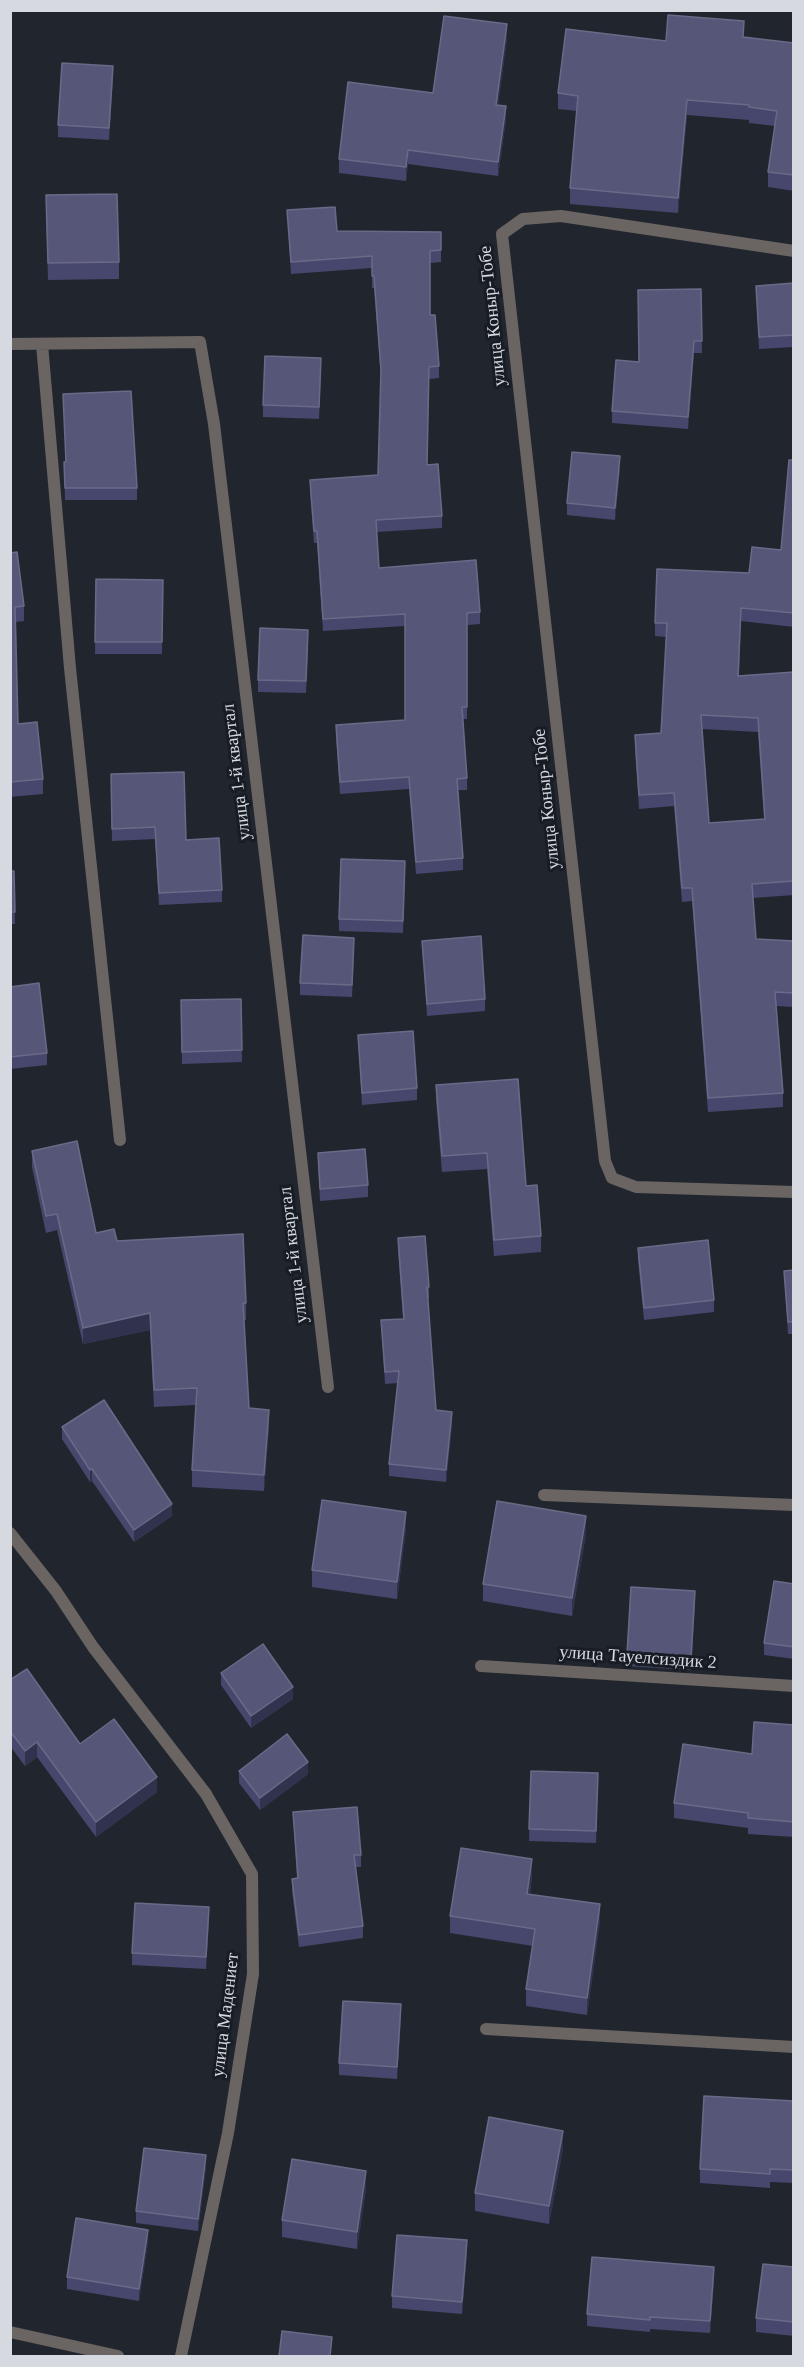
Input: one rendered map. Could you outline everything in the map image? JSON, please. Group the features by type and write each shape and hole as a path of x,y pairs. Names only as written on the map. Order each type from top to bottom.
{"street":[{"name":"улица Коныр-Тобе","path":"794,251 561,216 523,219 502,234 605,1161 612,1178 636,1187 794,1192"},
{"name":"улица 1-й квартал","path":"10,344 200,342 214,424 328,1387"},
{"path":"42,344 70,668 120,1140"},
{"path":"544,1495 794,1505"},
{"name":"улица Мадениет","path":"10,1533 56,1591 93,1647 206,1794 252,1874 253,1974 228,2133 181,2356"},
{"name":"улица Тауелсиздик 2","path":"481,1666 794,1686"},
{"path":"486,2029 794,2047"},
{"path":"10,2332 118,2356"}],"building":[{"path":"668,15 744,21 743,37 794,43 794,175 768,172 777,111 749,107 749,105 687,100 678,198 570,188 578,96 558,93 566,29 666,41"},
{"path":"444,16 507,24 496,105 506,106 498,162 408,150 406,167 339,159 348,82 433,93"},
{"path":"62,63 113,66 109,128 58,125"},
{"path":"117,194 119,262 48,263 46,195"},
{"path":"335,207 337,231 441,232 441,250 430,251 430,315 435,315 439,366 429,367 427,465 438,464 442,516 376,520 379,568 476,560 480,612 467,613 467,707 462,707 467,778 457,779 463,858 416,862 409,777 340,782 336,725 405,720 405,614 323,619 317,531 314,531 310,480 378,475 381,370 372,256 291,262 287,210"},
{"path":"794,283 794,335 759,337 756,286"},
{"path":"701,289 702,341 694,341 688,417 612,411 616,360 639,362 638,290"},
{"path":"265,356 321,358 319,407 263,405"},
{"path":"131,391 137,488 65,488 63,394"},
{"path":"572,452 620,456 615,508 567,503"},
{"path":"789,460 794,460 794,613 741,608 738,676 794,672 794,881 752,884 756,939 794,941 794,993 775,992 783,1093 708,1098 692,888 682,888 674,793 639,795 635,735 661,733 667,623 655,623 657,569 749,573 752,547 781,550","holes":["701,715 758,718 765,819 709,823"]},
{"path":"17,552 24,606 15,607 18,724 37,722 43,779 10,782 10,553"},
{"path":"96,579 163,580 162,642 95,642"},
{"path":"260,628 308,630 306,681 258,680"},
{"path":"184,772 186,840 219,838 222,890 159,893 155,827 112,829 111,774"},
{"path":"341,859 405,861 403,921 339,919"},
{"path":"10,871 14,871 15,912 10,912"},
{"path":"303,935 354,938 352,985 300,983"},
{"path":"481,936 485,999 427,1004 422,941"},
{"path":"39,983 47,1053 10,1057 10,987"},
{"path":"241,999 242,1050 182,1052 181,1000"},
{"path":"413,1031 417,1088 362,1093 358,1035"},
{"path":"518,1079 526,1186 537,1185 541,1236 494,1240 487,1153 442,1156 436,1085"},
{"path":"77,1141 96,1233 114,1229 117,1241 243,1234 246,1303 243,1303 249,1408 269,1410 264,1475 192,1470 197,1388 154,1390 150,1313 83,1328 57,1214 46,1216 32,1151"},
{"path":"365,1149 368,1185 320,1189 318,1153"},
{"path":"425,1236 436,1410 452,1412 446,1470 389,1464 399,1371 385,1372 381,1320 404,1319 398,1238"},
{"path":"708,1240 714,1300 644,1308 638,1248"},
{"path":"794,1270 794,1322 788,1322 784,1271"},
{"path":"104,1400 172,1504 134,1530 62,1427"},
{"path":"322,1500 406,1512 397,1582 312,1570"},
{"path":"497,1501 586,1516 572,1598 483,1584"},
{"path":"774,1581 794,1584 794,1647 764,1643"},
{"path":"631,1587 695,1591 691,1658 627,1654"},
{"path":"263,1644 293,1687 251,1716 221,1673"},
{"path":"27,1669 80,1744 114,1719 157,1777 96,1822 37,1742 25,1751 10,1731 10,1680"},
{"path":"754,1722 794,1725 794,1822 748,1818 748,1813 674,1803 683,1744 752,1754"},
{"path":"287,1734 308,1762 260,1798 239,1771"},
{"path":"531,1771 598,1773 596,1831 529,1829"},
{"path":"357,1807 361,1855 354,1855 363,1926 299,1935 292,1879 298,1878 293,1812"},
{"path":"461,1848 532,1859 527,1894 600,1904 587,1998 526,1989 535,1929 450,1916"},
{"path":"135,1903 209,1907 206,1957 132,1953"},
{"path":"343,2001 401,2004 397,2067 339,2063"},
{"path":"704,2096 794,2101 794,2170 770,2169 770,2174 700,2169"},
{"path":"489,2117 563,2131 549,2206 475,2193"},
{"path":"144,2148 206,2155 198,2219 136,2211"},
{"path":"292,2159 366,2171 357,2232 282,2220"},
{"path":"76,2218 148,2230 139,2289 67,2277"},
{"path":"397,2235 467,2240 462,2302 392,2296"},
{"path":"592,2257 714,2267 710,2321 650,2317 650,2320 587,2314"},
{"path":"763,2264 794,2267 794,2322 756,2318"},
{"path":"282,2331 332,2337 330,2356 279,2356"}]}
